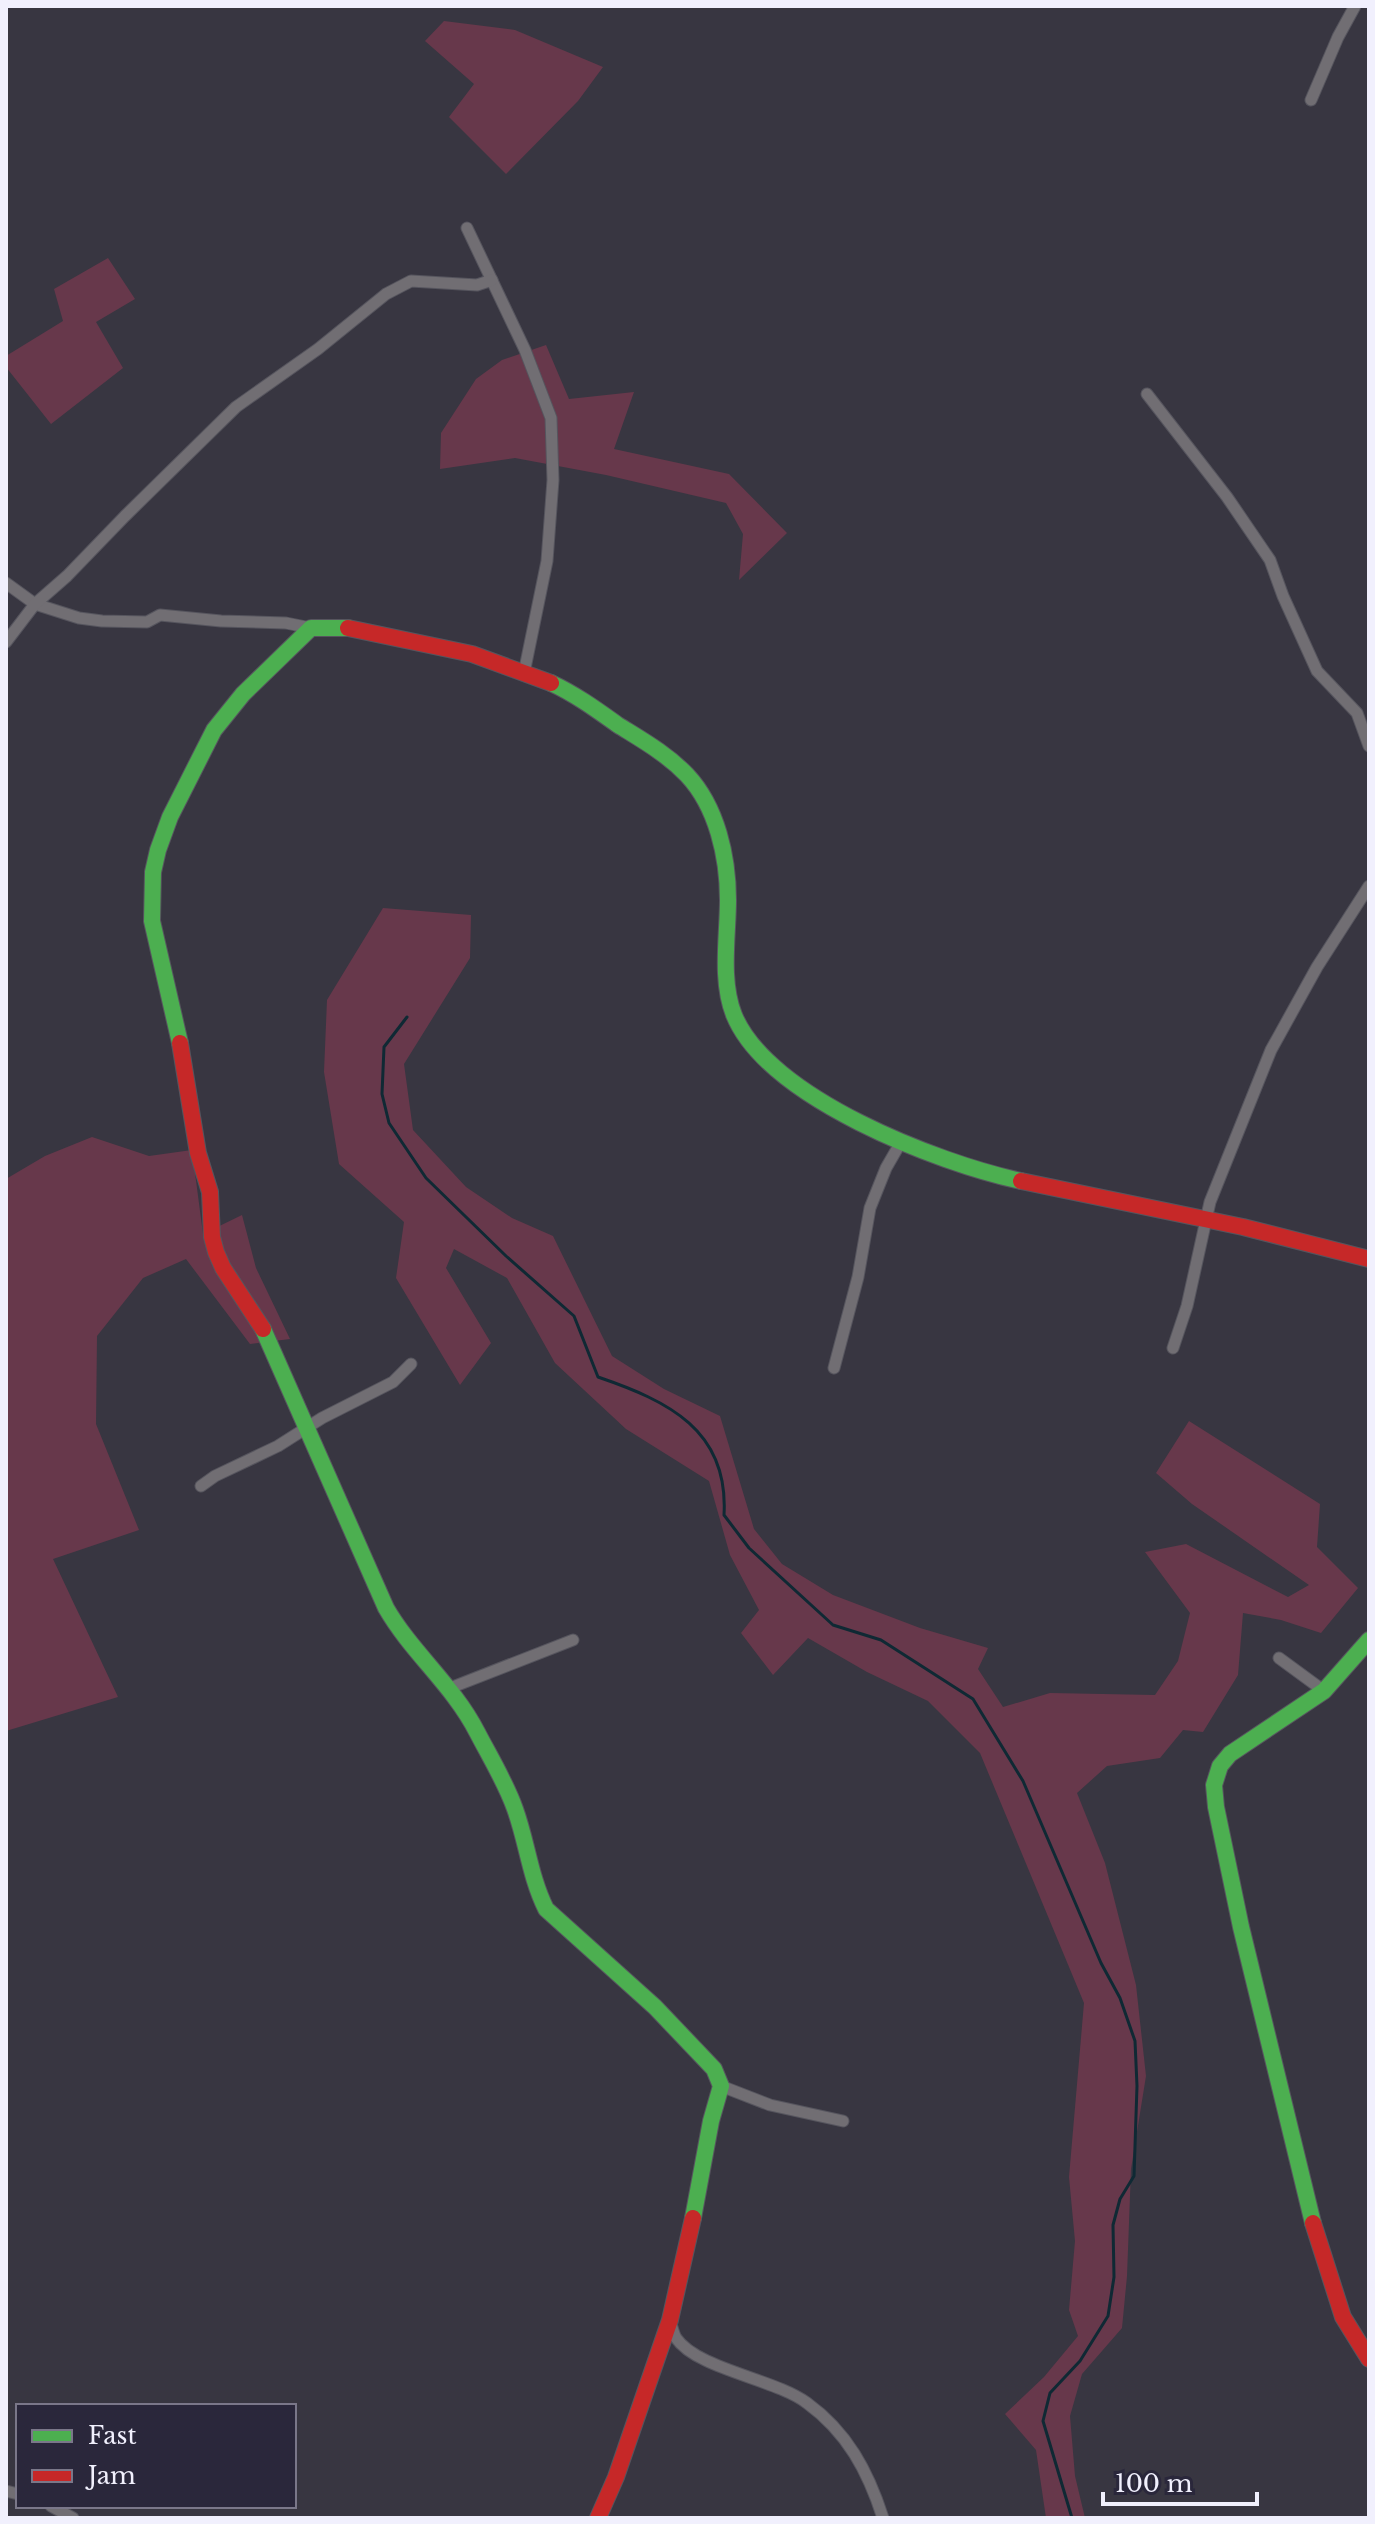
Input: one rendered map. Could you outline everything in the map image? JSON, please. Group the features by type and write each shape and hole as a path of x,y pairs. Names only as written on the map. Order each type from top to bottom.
{"street":[{"path":"1311,100 1355,6"},
{"path":"467,228 525,350 551,418 553,480 547,561 524,673"},
{"path":"6,642 35,604 67,576 236,407 318,349 386,294 411,281 477,285 492,280"},
{"path":"1147,394 1227,497 1270,560 1317,671 1357,713 1369,746"},
{"path":"6,583 35,604 79,618 147,622 160,615 286,623 311,628 340,626 476,656 556,685 644,741 688,775 710,811 726,863 729,924 726,992 739,1025 777,1069 845,1112 901,1142 949,1162 997,1176 1205,1219 1369,1259"},
{"path":"311,628 243,694 214,730 163,833 153,872 156,947 178,1038 198,1153 210,1192 212,1237 216,1252 223,1268 257,1317 396,1626 450,1688 475,1728 511,1799 523,1831 536,1889 546,1909 666,2018 714,2069 721,2086 670,2320 616,2477 598,2518"},
{"path":"1173,1348 1195,1272 1205,1219 1221,1170 1271,1050 1317,967 1369,886"},
{"path":"834,1368 858,1277 870,1208 886,1168 901,1142"},
{"path":"201,1486 393,1382 411,1364"},
{"path":"450,1688 573,1640"},
{"path":"1369,1640 1324,1691 1230,1754 1220,1766 1214,1785 1238,1912 1317,2241 1343,2317 1369,2359"},
{"path":"1279,1658 1324,1691"},
{"path":"721,2086 770,2105 843,2121"},
{"path":"670,2320 676,2339 686,2348 707,2360 783,2390 823,2416 868,2473 883,2518"},
{"path":"55,2508 73,2518"}],"shaded area":[{"path":"444,21 515,30 603,67 578,101 506,174 449,117 474,84 425,41"},
{"path":"108,258 135,299 96,322 123,368 51,424 6,367 6,356 63,321 54,289"},
{"path":"546,345 569,399 634,392 614,449 729,474 787,533 739,580 743,534 726,503 515,458 440,469 441,433 476,379 502,360"},
{"path":"383,908 471,915 470,958 404,1064 413,1130 466,1187 512,1218 553,1236 612,1356 664,1389 720,1416 754,1529 782,1564 833,1595 920,1628 988,1648 978,1669 1003,1707 1050,1693 1155,1695 1178,1661 1190,1613 1145,1552 1186,1544 1288,1597 1309,1585 1192,1504 1156,1473 1189,1421 1320,1504 1317,1547 1358,1588 1321,1633 1281,1620 1243,1613 1238,1675 1203,1732 1183,1730 1160,1758 1107,1766 1077,1793 1105,1863 1136,1985 1146,2076 1131,2169 1122,2328 1082,2374 1070,2416 1075,2476 1085,2518 1046,2518 1036,2450 1005,2414 1044,2377 1078,2336 1069,2310 1075,2241 1069,2177 1084,2003 980,1753 928,1701 867,1672 808,1638 773,1675 741,1633 759,1610 730,1555 709,1481 626,1429 555,1363 507,1278 454,1249 446,1268 491,1343 460,1385 396,1278 404,1222 339,1164 324,1072 327,1000"},
{"path":"92,1137 149,1156 192,1150 203,1234 242,1215 256,1268 290,1339 250,1344 186,1259 143,1278 97,1336 96,1424 139,1530 53,1559 118,1697 6,1731 6,1179 45,1156"}],"waterway":[{"path":"407,1017 384,1047 382,1094 389,1123 426,1178 506,1256 574,1316 598,1377 670,1409 705,1440 716,1461 723,1486 724,1515 749,1548 833,1625 881,1640 973,1699 1023,1781 1101,1963 1120,1998 1135,2041 1134,2176 1120,2199 1113,2225 1114,2277 1108,2316 1080,2361 1050,2393 1043,2421 1072,2518"}],"traffic: fast":[{"path":"180,1043 152,921 153,872 170,817 214,730 243,694 311,628 348,628"},
{"path":"551,683 586,702 663,754 687,775 706,802 719,833 726,867 727,987 734,1015 753,1045 782,1073 818,1099 859,1122 946,1159 1021,1181"},
{"path":"263,1329 386,1608 467,1715 502,1780 515,1809 536,1885 546,1909 655,2007 714,2069 721,2086 711,2121 693,2218"},
{"path":"1313,2223 1241,1927 1214,1785 1220,1766 1230,1754 1324,1691 1369,1640"}],"traffic: jam":[{"path":"348,628 472,654 551,683"},
{"path":"180,1043 198,1153 210,1192 212,1237 216,1252 263,1329"},
{"path":"1021,1181 1243,1227 1369,1259"},
{"path":"598,2518 616,2477 670,2320 693,2218"},
{"path":"1313,2223 1343,2317 1369,2359"}]}
